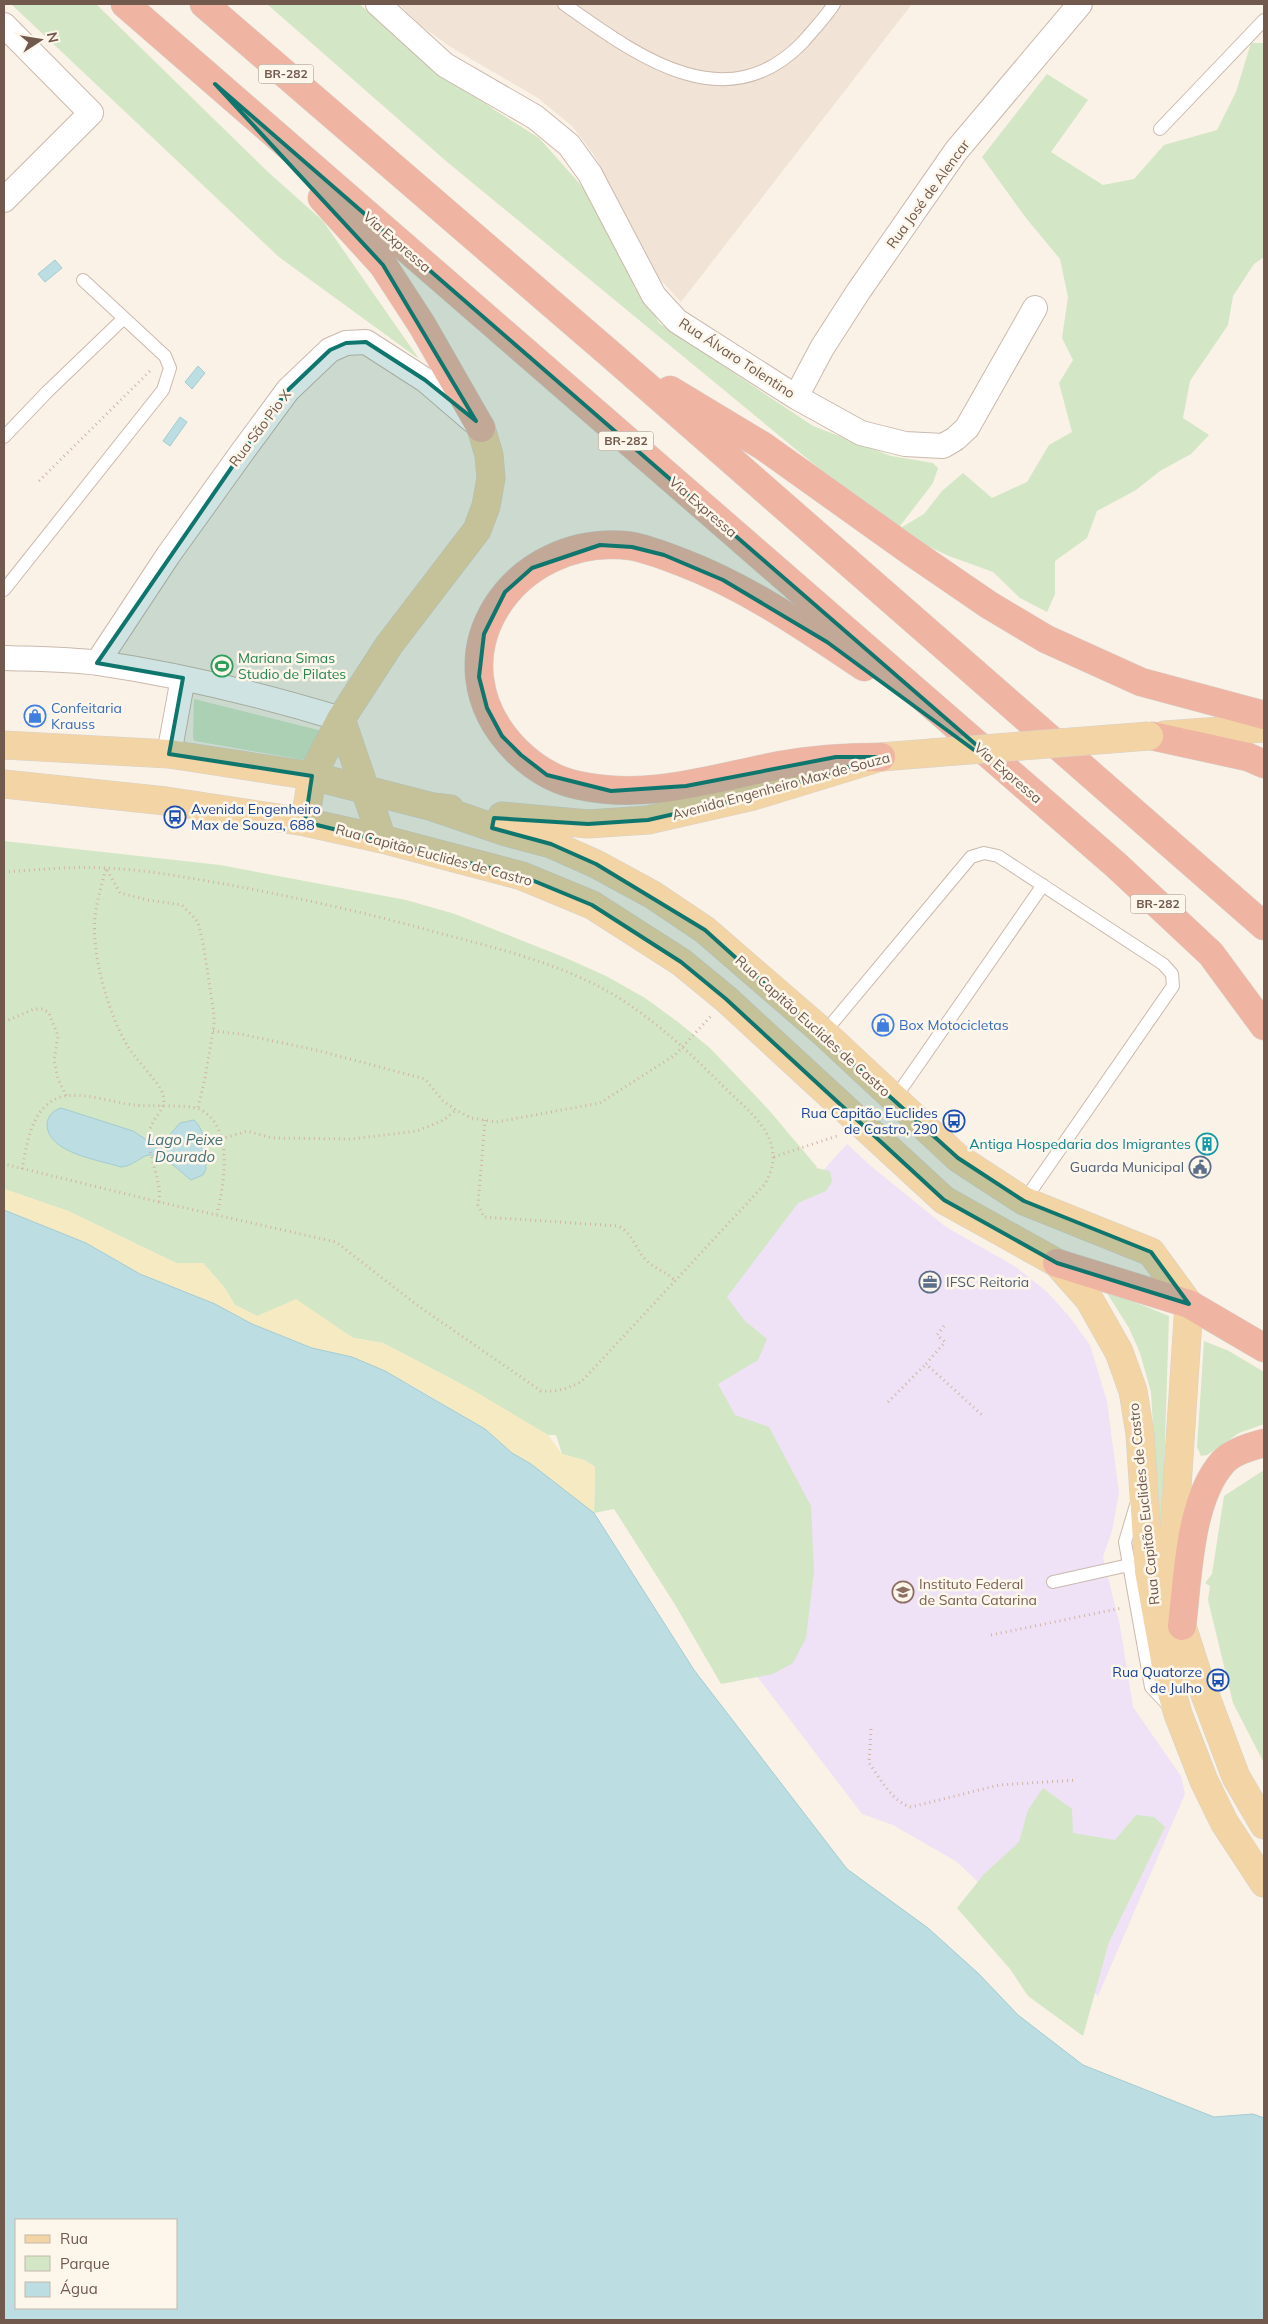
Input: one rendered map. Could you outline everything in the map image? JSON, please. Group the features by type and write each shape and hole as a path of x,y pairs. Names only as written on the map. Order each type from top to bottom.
{"highway":[{"name":"Via Expressa","path":"125,4 1116,865 1211,954 1264,1026"},
{"name":"BR-282","path":"204,4 610,354 1264,926"},
{"path":"215,84 349,226 383,266 422,325 480,428"},
{"path":"610,354 763,446 989,605 1046,639 1141,682 1264,715"},
{"path":"881,757 836,757 791,764 686,786 650,791 611,791 576,785 547,775 521,755 502,736 487,708 479,677 480,654 484,634 492,613 505,592 532,568 564,554 600,544 632,546 664,555 732,585 827,642 874,674 1037,798"},
{"path":"1150,736 1248,757 1264,764"},
{"path":"1057,1263 1188,1304 1264,1348"},
{"path":"1182,1626 1192,1543 1204,1494 1224,1461 1250,1447 1264,1443"}],"main road":[{"path":"4,784 166,801 305,822 312,776 341,720 389,645 477,530 486,506 490,478 489,455 480,428"},
{"path":"341,720 382,839"},
{"name":"Avenida Engenheiro Max de Souza","path":"4,744 169,754 312,776 364,787 433,807 531,820 588,824 624,822 704,809 881,757 1264,728"},
{"name":"Rua Capitão Euclides de Castro","path":"433,807 551,844 596,864 653,895 705,930 824,1033 958,1158 1024,1201 1152,1252 1188,1304 1173,1548 1175,1586 1182,1626 1215,1725 1236,1777 1264,1825"},
{"name":"Rua Capitão Euclides de Castro","path":"305,822 382,839 522,876 592,905 681,962 726,999 944,1200 1057,1263 1089,1299 1120,1352 1132,1391 1140,1434 1145,1479 1144,1520 1150,1581 1167,1674 1178,1714 1204,1781 1224,1822 1264,1883"}],"street":[{"name":"Rua Álvaro Tolentino","path":"378,4 445,65 535,117 568,145 590,174 654,296 677,321 796,397 861,433 905,444 943,446 955,439 967,428 1035,308"},
{"name":"Rua José de Alencar","path":"796,397 822,348 858,292 956,151 1080,4"},
{"path":"4,25 91,113 4,200"},
{"name":"Rua São Pio X","path":"98,663 183,533 288,390 330,350 346,343 366,342 425,380 480,428"},
{"path":"4,658 98,663 183,678 290,704 341,720"},
{"path":"169,754 183,678"}],"lane":[{"path":"564,4 615,40 671,70 696,77 720,79 751,75 773,67 794,51 825,18 834,4"},
{"path":"1160,129 1264,20"},
{"path":"4,590 163,390 170,368 165,356 83,280"},
{"path":"4,437 47,392 124,318"},
{"path":"824,1033 971,857 984,853 998,856 1163,964 1172,974 1173,986 1024,1201"},
{"path":"895,1098 1043,885"},
{"path":"1145,1479 1125,1542 1151,1687 1178,1714"},
{"path":"1053,1582 1129,1565"}],"path":[{"path":"39,481 76,442 165,356"},
{"path":"4,872 106,868 182,876 380,916 513,953 593,983 660,1027 684,1047 754,1116 768,1135 773,1146 774,1156 772,1171 764,1184 581,1382 564,1391 541,1391 417,1305 336,1242 158,1202 4,1164"},
{"path":"106,868 120,893 148,900 182,905 194,915 198,922 212,997 213,1031 198,1108"},
{"path":"106,868 95,917 96,940 106,995 114,1021 137,1060 162,1091 164,1106 153,1120 149,1136 150,1159 160,1185 158,1202"},
{"path":"4,1022 34,1009 43,1009 49,1013 58,1036 58,1046 54,1060 67,1097"},
{"path":"213,1031 240,1034 316,1050 425,1079 443,1101 456,1110 471,1118 496,1122 600,1104 684,1047 714,1013"},
{"path":"22,1169 34,1124 43,1109 56,1098 82,1096 134,1105 198,1108 211,1119 221,1139 224,1171 217,1214"},
{"path":"221,1139 246,1131 272,1138 352,1139 417,1131 444,1120 456,1110"},
{"path":"485,1120 478,1205 484,1217 618,1226 626,1230 646,1261 668,1272 675,1281"},
{"path":"774,1156 820,1143 842,1134"},
{"path":"888,1402 945,1342 937,1335 944,1326"},
{"path":"926,1364 982,1414"},
{"path":"990,1635 1135,1605"},
{"path":"871,1729 869,1763 894,1797 911,1807 999,1785 1077,1780"}],"highlighted area":[{"path":"215,84 981,749 974,750 827,642 723,580 664,555 632,547 600,545 532,568 505,592 484,634 479,677 487,708 502,736 521,755 547,775 611,791 686,786 836,757 881,757 753,796 648,820 588,824 494,818 492,828 551,844 596,864 705,930 958,1158 1024,1201 1151,1252 1189,1304 1057,1263 944,1200 726,999 681,962 592,905 522,876 305,822 312,776 169,754 183,678 97,663 243,451 288,390 330,350 346,343 366,342 425,380 476,421 383,265"}],"shaded area":[{"path":"399,4 912,4 681,302 658,277 594,155 572,126 538,98 449,46 419,24"},
{"name":"Instituto Federal de Santa Catarina","path":"847,1144 872,1167 946,1227 1016,1267 1047,1292 1069,1316 1090,1345 1107,1401 1119,1493 1112,1531 1103,1557 1120,1626 1133,1707 1181,1776 1185,1794 1098,1996 957,1862 893,1825 862,1814 720,1628 597,1419"}],"green space":[{"path":"11,4 96,4 268,172 323,221 419,359 279,257"},
{"path":"267,4 359,4 493,109 539,138 587,192 659,323 813,426 891,456 933,463 938,468 933,483 897,530 924,514 942,491 963,473 992,498 1027,482 1049,445 1072,432 1059,383 1073,360 1062,338 1068,297 1060,259 1026,218 982,157 1047,74 1088,100 1051,152 1103,185 1134,179 1164,145 1217,130 1236,92 1251,43 1264,43 1264,257 1254,264 1233,296 1228,325 1190,381 1183,418 1209,435 1191,454 1160,471 1136,490 1097,511 1087,538 1055,561 1055,594 1047,612 1020,598 993,572 949,556 895,531 446,161"},
{"path":"194,699 322,731 304,760 195,741 193,738"},
{"path":"4,841 220,865 406,900 455,914 566,958 606,976 645,998 678,1022 710,1048 768,1109 816,1168 830,1171 832,1182 826,1191 798,1203 727,1297 744,1320 767,1339 758,1360 718,1384 735,1415 769,1427 811,1506 814,1572 806,1638 793,1663 773,1674 721,1684 674,1603 614,1509 594,1513 595,1467 584,1460 562,1454 556,1435 548,1435 463,1385 383,1343 353,1338 327,1321 257,1316 235,1305 224,1287 203,1263 176,1263 68,1211 4,1189"},
{"path":"1105,1290 1169,1316 1162,1534 1157,1493 1151,1392 1140,1353 1129,1328"},
{"path":"1204,1341 1229,1351 1264,1372 1264,1424 1239,1433 1207,1455 1201,1456 1197,1447"},
{"path":"1264,1470 1264,1763 1233,1703 1208,1600 1210,1586 1205,1583 1212,1574 1224,1496"},
{"path":"1043,1788 1072,1809 1073,1833 1115,1840 1136,1815 1154,1817 1165,1827 1109,1942 1083,2036 1028,1996 1010,1969 957,1908 984,1874 1019,1842 1028,1810"}],"sand":[{"path":"4,1189 68,1211 176,1263 203,1263 224,1287 235,1305 257,1316 296,1299 353,1338 383,1343 476,1392 548,1435 562,1454 584,1460 595,1467 594,1513 531,1464 512,1453 485,1429 413,1386 352,1357 312,1348 252,1324 215,1304 140,1274 86,1243 4,1210"}],"water":[{"path":"55,260 62,268 45,282 38,274"},
{"path":"198,366 205,373 192,389 185,382"},
{"path":"180,417 187,422 170,446 163,441"},
{"name":"Lago Peixe Dourado","path":"61,1108 133,1131 147,1140 167,1138 180,1123 194,1120 201,1130 203,1137 206,1169 203,1175 191,1180 168,1162 156,1156 149,1155 130,1165 121,1167 76,1154 65,1149 50,1135 47,1125 48,1119 53,1112"},
{"path":"4,1210 86,1243 140,1274 215,1304 252,1324 312,1348 352,1357 385,1371 485,1429 512,1453 531,1464 594,1513 694,1670 847,1869 928,1928 979,1974 1018,2015 1083,2065 1214,2117 1253,2114 1264,2118 1264,2320 4,2320"}],"place":[{"name":"Mariana Simas Studio de Pilates","path":"222,666"},
{"name":"Confeitaria Krauss","path":"35,716"},
{"name":"Avenida Engenheiro Max de Souza, 688","path":"175,817"},
{"name":"Box Motocicletas","path":"883,1025"},
{"name":"Rua Capitão Euclides de Castro, 290","path":"954,1121"},
{"name":"Antiga Hospedaria dos Imigrantes","path":"1207,1144"},
{"name":"Guarda Municipal","path":"1200,1167"},
{"name":"IFSC Reitoria","path":"930,1282"},
{"name":"Instituto Federal de Santa Catarina","path":"903,1592"},
{"name":"Rua Quatorze de Julho","path":"1218,1680"}]}
